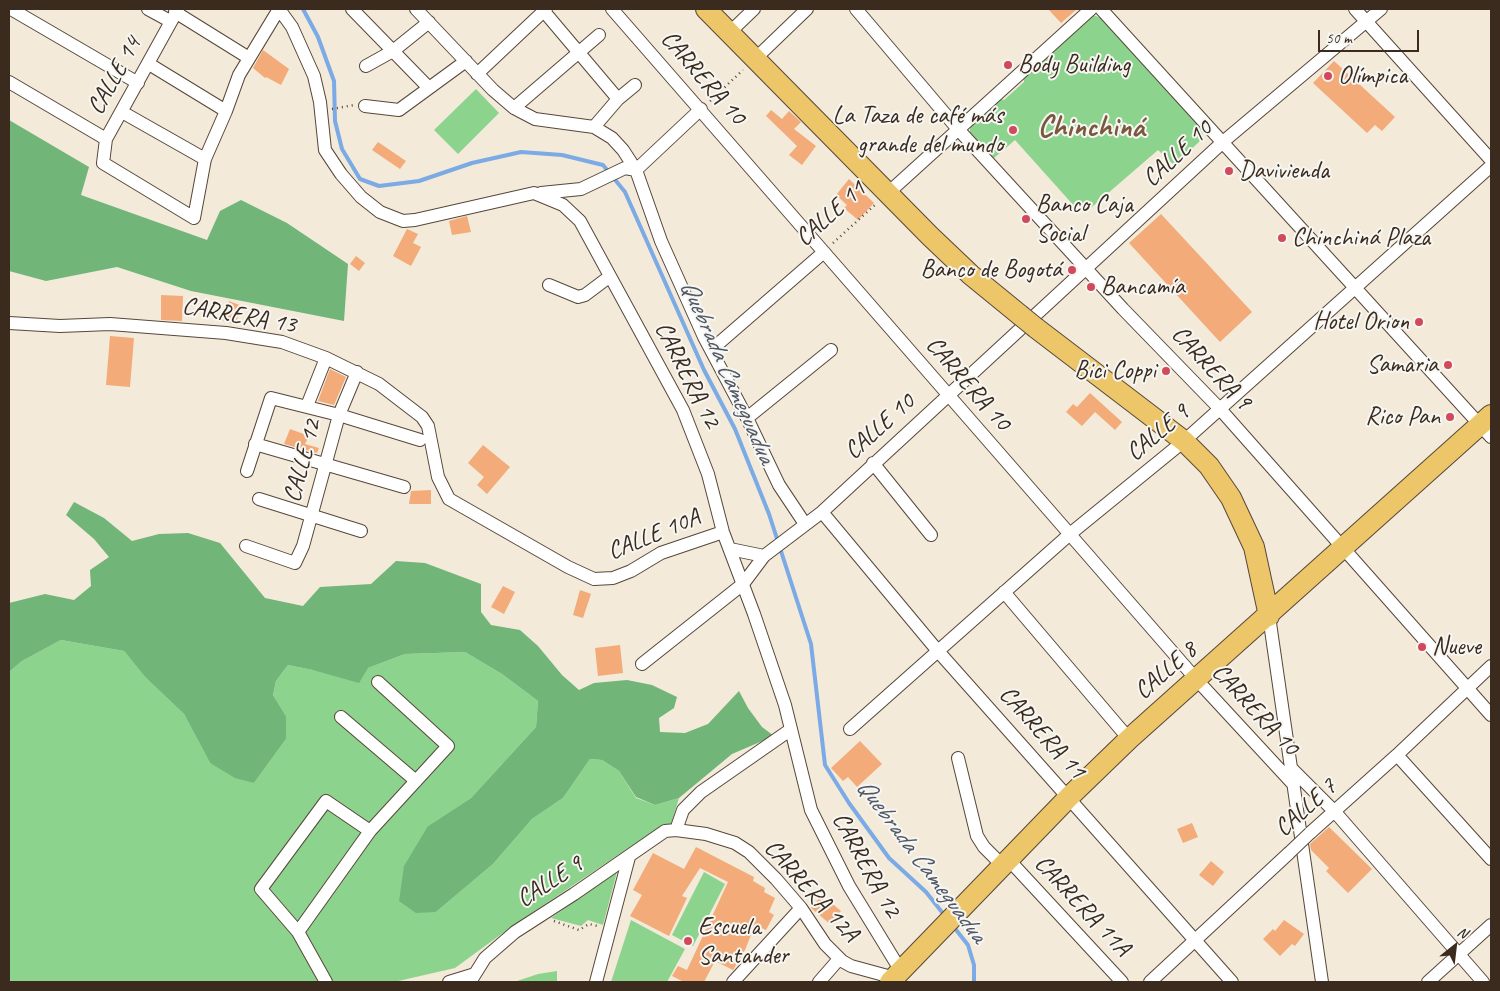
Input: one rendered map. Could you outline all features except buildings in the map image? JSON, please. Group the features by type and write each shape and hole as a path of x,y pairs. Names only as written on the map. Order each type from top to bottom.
{"main road":[{"path":"706,9 887,194 971,275 1036,328 1184,442 1209,466 1231,498 1254,547 1269,616"},
{"name":"CALLE 8","path":"895,977 1069,797 1129,739 1269,616 1342,548 1488,426"}],"street":[{"path":"11,9 138,83"},
{"path":"148,9 174,14 250,58"},
{"path":"9,82 106,139 103,164 194,218 205,159 226,112 239,75 279,9 292,27 314,76 320,102 325,150 351,185 380,212 403,221 415,220 534,193 581,189 605,177 630,169 701,109"},
{"path":"352,9 429,88"},
{"path":"416,9 477,74 514,108 535,119 594,127 612,138 623,150 661,241 711,350 747,418 778,485 805,524"},
{"path":"477,74 544,9 618,99"},
{"name":"CARRERA 10","path":"612,9 1196,679 1294,785"},
{"path":"729,33 754,9"},
{"path":"755,59 807,9"},
{"name":"CARRERA 9","path":"856,9 958,128 1087,269 1220,409 1491,715"},
{"name":"CALLE 11","path":"887,194 1091,9"},
{"path":"1100,9 1224,141 1357,289 1488,426"},
{"path":"1355,9 1491,160"},
{"name":"CALLE 10","path":"642,664 743,584 768,553 822,512 1224,141 1381,9"},
{"name":"CALLE 14","path":"106,139 149,64 174,14"},
{"path":"366,66 393,52 429,22"},
{"path":"514,108 599,35"},
{"path":"365,106 399,110 466,61"},
{"path":"149,64 226,112"},
{"path":"594,127 618,99 635,85"},
{"path":"122,112 205,159"},
{"name":"CALLE 9","path":"850,729 1070,534 1184,442 1357,289 1491,166"},
{"name":"CARRERA 12","path":"534,193 563,206 580,221 683,410 708,474 723,532 785,706 811,810 895,977"},
{"name":"CALLE 11","path":"711,350 824,252"},
{"path":"549,285 578,297 585,295 609,277"},
{"name":"CARRERA 13","path":"9,324 60,326 110,324 226,332 282,342 326,358 357,372 398,397 422,417 428,426 438,477 449,499 568,567 586,576 602,579"},
{"path":"747,418 831,350"},
{"path":"307,406 326,358"},
{"name":"CALLE 12","path":"246,546 295,563 303,546 312,516 339,415 357,372"},
{"path":"247,471 271,398 339,415 420,440"},
{"path":"255,444 404,487"},
{"path":"874,463 931,535"},
{"path":"259,499 361,531"},
{"name":"CARRERA 11","path":"822,512 937,650 1232,982"},
{"name":"CALLE 10A","path":"602,579 631,571 661,553 723,532"},
{"path":"730,549 768,553"},
{"path":"1004,592 1129,739"},
{"path":"1269,616 1322,982"},
{"name":"CALLE 7","path":"1150,982 1491,666"},
{"path":"298,932 370,832 448,746 378,682"},
{"path":"341,717 416,781"},
{"path":"671,831 683,810 701,792 790,730"},
{"path":"1397,755 1491,859"},
{"name":"CARRERA 11A","path":"958,758 977,836 984,847 1006,863 1122,982"},
{"name":"CARRERA 10","path":"1292,769 1335,812 1483,982"},
{"path":"326,982 298,932 261,888 326,801 370,832"},
{"name":"CALLE 9","path":"472,978 498,944 629,856 671,831"},
{"name":"CARRERA 12A","path":"671,831 706,834 735,843 749,852 801,908 826,944 840,959 851,966 895,977"},
{"path":"596,982 629,856"},
{"path":"734,982 801,908"},
{"path":"1428,982 1491,925"},
{"path":"819,982 840,959"},
{"path":"449,982 472,978"}],"path":[{"path":"701,109 755,59"},
{"name":"CALLE 11","path":"824,252 887,194"},
{"path":"538,918 564,923 579,930 589,924 610,928"}],"green space":[{"path":"1091,14 1108,21 1202,129 1203,136 1174,165 1158,150 1085,213 1075,207 1015,140 994,158 990,157 970,133 970,124 996,97 1004,100 1024,82 1023,72"},
{"path":"476,89 499,113 458,154 434,130"},
{"path":"9,120 89,167 81,195 207,240 220,211 241,200 287,223 348,264 344,321 191,291 117,267 46,281 9,271"},
{"path":"74,502 104,518 132,541 159,534 188,533 220,543 265,598 303,606 320,587 371,584 396,561 425,563 481,584 481,612 491,625 520,630 538,646 562,675 579,690 594,683 627,680 652,685 677,697 674,708 659,718 660,732 685,733 708,724 739,691 748,708 762,727 774,736 732,754 679,798 655,805 636,797 619,771 602,760 590,759 563,798 532,819 493,864 436,912 416,913 399,901 404,866 428,826 471,798 536,727 538,701 502,674 465,652 405,654 368,668 359,683 288,665 276,681 273,695 286,716 286,739 254,783 235,778 210,763 184,714 145,677 124,651 61,640 22,661 9,672 9,603 45,594 74,600 91,586 90,570 109,557 94,539 66,515"},
{"path":"61,640 124,651 145,677 184,714 210,763 254,783 286,739 286,716 273,695 276,681 288,665 313,670 368,668 405,654 465,652 502,674 538,701 536,727 471,798 428,826 436,912 493,864 532,819 563,798 590,759 602,760 619,771 636,798 655,805 679,798 671,824 658,828 511,927 455,968 394,982 9,982 9,672 22,661"},
{"path":"617,872 603,925 588,920 581,926 551,918"},
{"path":"704,872 725,884 693,946 672,935"},
{"path":"631,920 685,949 667,982 611,982"},
{"path":"557,971 557,982 514,982 538,974"}],"waterway":[{"name":"Quebrada Cameguadua","path":"303,9 318,37 334,81 335,121 342,149 360,179 379,186 419,181 472,163 521,152 562,155 603,165 625,192 704,370 735,429 769,514 811,644 825,765 849,803 889,858 926,892 945,916"},
{"name":"Quebrada Cameguadua","path":"953,926 968,945 974,965 974,982"}],"place":[{"name":"Body Building","path":"1008,65"},
{"name":"Olímpica","path":"1328,76"},
{"name":"La Taza de café más grande del mundo","path":"1013,130"},
{"name":"Davivienda","path":"1229,171"},
{"name":"Banco Caja Social","path":"1026,219"},
{"name":"Chinchiná Plaza","path":"1282,238"},
{"name":"Banco de Bogotá","path":"1072,270"},
{"name":"Bancamía","path":"1091,287"},
{"name":"Hotel Orion","path":"1419,322"},
{"name":"Samaria","path":"1448,365"},
{"name":"Bici Coppi","path":"1166,371"},
{"name":"Rico Pan","path":"1450,417"},
{"name":"Nueve","path":"1422,647"},
{"name":"Escuela Santander","path":"688,941"}],"district":[{"name":"Chinchiná","path":"1091,128"}]}
